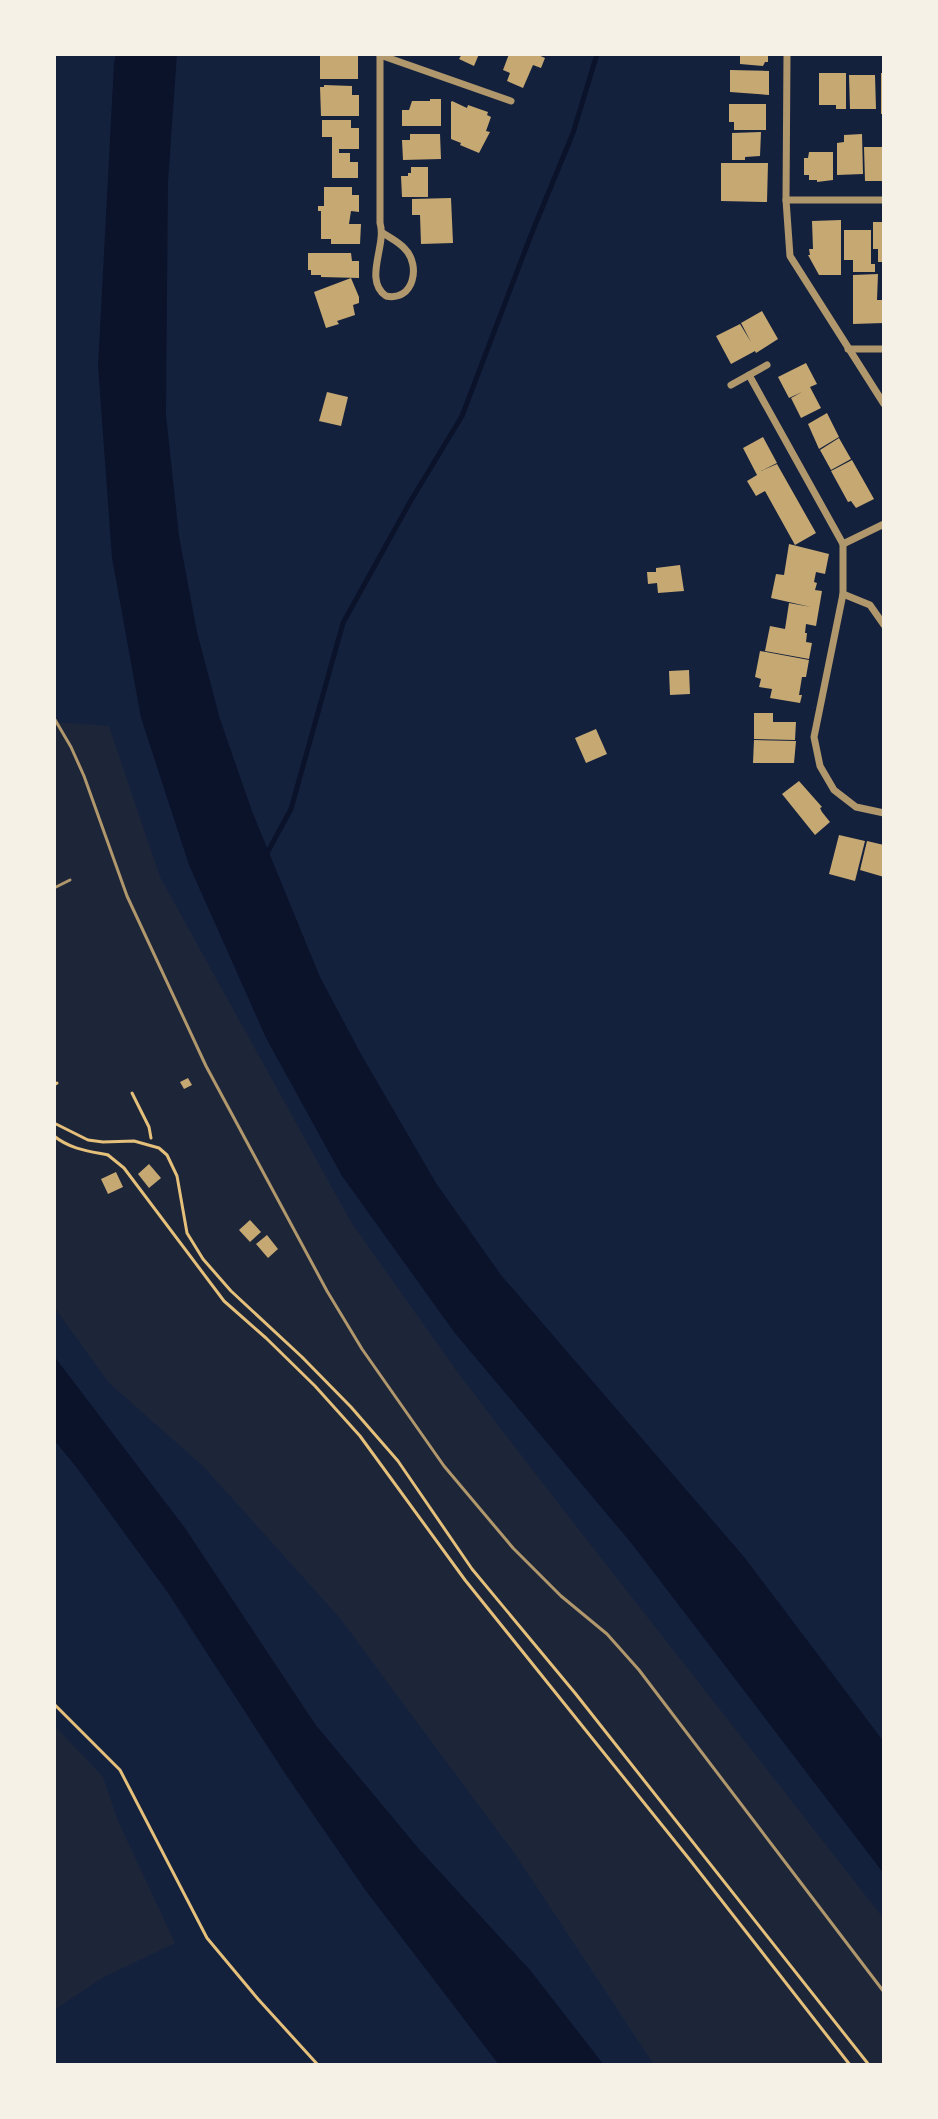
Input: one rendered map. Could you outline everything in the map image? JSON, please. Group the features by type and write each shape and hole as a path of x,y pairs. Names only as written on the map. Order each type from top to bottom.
{"street":[{"path":"383,233 405,248 410,256 411,285 408,292 401,296 386,296 376,283 377,254 383,233 380,223 380,54 511,101"},
{"path":"787,54 786,200 790,256 884,404"},
{"path":"786,200 884,200"},
{"path":"848,349 884,349"},
{"path":"731,385 767,365"},
{"path":"749,375 843,544 843,594 814,737 820,766 834,790 856,807 884,813"},
{"path":"843,544 884,524"},
{"path":"843,594 870,605 884,625"}],"lane":[{"path":"54,718 84,776 127,896 206,1066 327,1291 362,1349 444,1466 513,1548 561,1596 607,1634 639,1670 884,1992"},
{"path":"54,888 70,880"}],"path":[{"path":"132,1093 149,1127 151,1138"},
{"path":"54,1123 88,1140 134,1141 159,1148 167,1155 177,1176 187,1233 203,1259 231,1291 351,1407 398,1461 472,1569 575,1693 869,2065"},
{"path":"54,1136 68,1146 108,1155 124,1168 224,1301 305,1376 360,1436 465,1580 850,2065"},
{"path":"54,1704 120,1770 207,1938 318,2065"}],"shaded area":[{"path":"116,54 177,54 168,182 166,415 179,536 197,632 220,719 252,811 320,977 436,1183 501,1275 745,1558 884,1742 884,1874 632,1544 454,1332 342,1176 266,1038 189,865 141,718 112,558 98,366"},
{"path":"54,722 109,726 160,877 351,1222 458,1373 884,1919 884,2065 654,2065 517,1857 339,1617 203,1466 109,1383 54,1307"},
{"path":"54,1356 185,1528 315,1724 419,1849 530,1970 604,2065 499,2065 366,1891 286,1775 168,1593 54,1440"},
{"path":"54,1725 103,1777 118,1821 175,1943 102,1978 54,2010"}],"building":[{"path":"320,54 358,54 358,79 320,79"},
{"path":"462,54 479,54 474,66 459,59"},
{"path":"509,54 536,54 545,58 541,68 533,65 523,88 507,81 510,73 503,70"},
{"path":"740,54 768,54 768,62 763,66 740,64"},
{"path":"730,70 769,71 769,95 730,92"},
{"path":"819,73 846,73 846,109 836,109 836,105 819,105"},
{"path":"881,73 884,73 884,114 881,114"},
{"path":"849,75 875,75 876,109 850,109"},
{"path":"352,86 352,95 359,95 359,116 321,116 320,87"},
{"path":"441,99 441,126 402,126 402,110 409,110 412,101"},
{"path":"452,101 488,112 487,115 491,117 486,131 490,132 479,153 451,139"},
{"path":"729,104 766,104 766,130 734,130 734,122 729,122"},
{"path":"322,120 351,120 351,128 359,128 359,149 339,149 339,153 350,153 350,162 358,162 358,178 332,178 332,137 322,137"},
{"path":"761,132 760,156 732,160 732,133"},
{"path":"410,134 440,134 441,159 403,160 402,140 410,140"},
{"path":"862,134 863,174 837,175 837,143 844,142 844,135"},
{"path":"864,147 884,147 884,181 865,181"},
{"path":"809,152 833,152 833,180 817,182 804,175 804,158 808,158"},
{"path":"721,163 768,163 767,202 721,201"},
{"path":"411,167 428,167 428,197 402,197 401,176 408,176"},
{"path":"324,187 352,187 352,195 359,195 359,212 351,211 349,224 361,224 360,244 331,244 331,239 321,239 321,211 318,211 318,206 324,206"},
{"path":"451,198 453,243 421,244 420,215 412,215 412,199"},
{"path":"841,220 841,275 819,275 808,255 809,249 813,249 812,221"},
{"path":"873,222 884,222 884,262 878,262 878,249 873,249"},
{"path":"844,230 871,230 871,264 875,264 875,272 853,272 853,260 844,260"},
{"path":"308,253 351,253 352,261 359,261 359,278 311,275"},
{"path":"878,274 877,300 883,300 884,323 853,324 853,275"},
{"path":"351,278 359,297 359,303 353,305 355,315 326,328 314,292"},
{"path":"762,311 778,339 731,364 716,336 740,324 751,342 741,323"},
{"path":"806,363 817,384 810,387 821,408 801,418 791,398 802,392 789,398 778,377"},
{"path":"327,392 348,397 341,426 319,421"},
{"path":"827,413 839,437 819,449 808,424"},
{"path":"763,437 777,463 761,471 777,464 816,533 795,545 765,491 756,496 747,481 757,475 743,448"},
{"path":"839,438 851,459 831,470 820,450"},
{"path":"852,460 874,499 856,508 851,501 848,502 831,471"},
{"path":"789,544 829,554 825,574 816,572 814,582 817,583 815,590 822,591 816,626 806,624 806,642 812,643 809,659 765,651 770,626 785,629 789,603 811,607 771,598 776,574 784,575"},
{"path":"680,565 684,591 658,593 657,583 648,584 647,572"},
{"path":"760,651 809,660 806,677 802,677 800,703 770,698 772,689 759,687 761,679 755,677"},
{"path":"689,670 690,694 670,695 669,671"},
{"path":"754,713 773,713 773,722 796,722 795,740 754,739"},
{"path":"596,729 607,754 586,763 575,738"},
{"path":"754,740 796,741 794,763 753,763"},
{"path":"799,781 822,807 830,822 815,835 782,794"},
{"path":"839,835 865,841 855,881 829,874"},
{"path":"867,841 884,845 884,877 860,870"},
{"path":"188,1078 192,1085 184,1089 180,1082"},
{"path":"149,1164 161,1178 149,1188 138,1174"},
{"path":"116,1172 123,1187 108,1194 101,1179"},
{"path":"250,1220 261,1232 250,1242 239,1230"},
{"path":"267,1235 278,1249 268,1258 256,1244"}],"waterway":[{"path":"266,855 291,809 343,623 462,416 573,133 597,54"}]}
